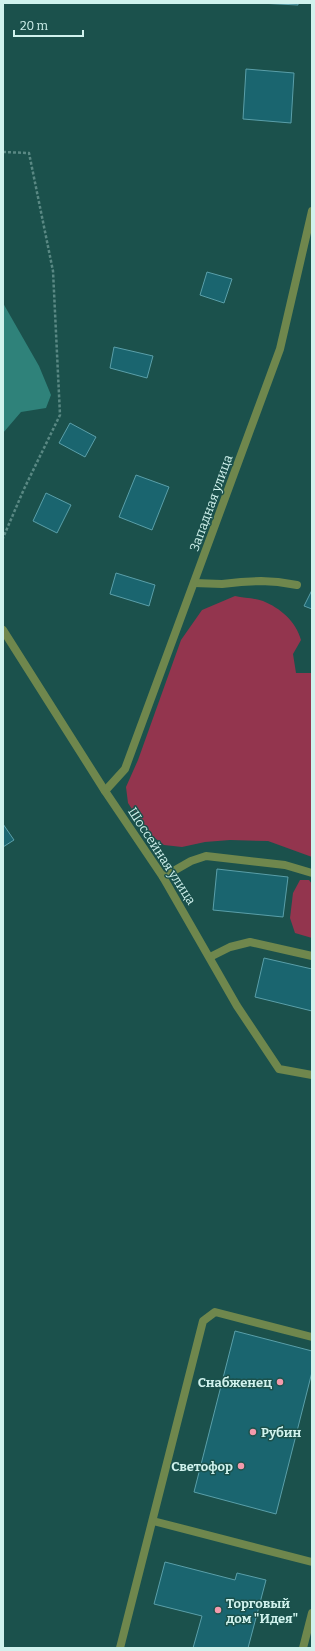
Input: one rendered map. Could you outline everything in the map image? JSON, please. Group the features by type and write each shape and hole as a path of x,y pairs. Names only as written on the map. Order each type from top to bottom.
{"street":[{"name":"Западная улица","path":"105,791 125,769 280,349 312,211"},
{"path":"194,583 222,584 261,581 296,585"},
{"name":"Шоссейная улица","path":"3,630 105,791 163,877 237,1006 279,1069 312,1075"},
{"path":"163,877 191,861 206,856 285,865 312,873"},
{"path":"210,957 230,947 250,942 312,956"},
{"path":"120,1648 203,1321 215,1312 312,1337"},
{"path":"153,1521 312,1562"},
{"path":"303,1648 312,1613"}],"path":[{"path":"3,152 29,153 53,270 60,415 24,489 3,538"}],"shaded area":[{"path":"235,596 263,601 281,611 291,621 299,633 301,640 293,654 296,673 312,673 312,857 268,841 230,840 205,842 182,847 164,845 147,832 128,803 126,787 138,760 181,640 202,610"},
{"path":"300,880 309,880 312,884 312,938 295,933 290,918 293,893"}],"water":[{"path":"3,303 39,366 51,395 46,408 21,412 3,433"}],"building":[{"path":"259,3 298,3 298,5"},
{"path":"246,69 294,73 291,123 243,119"},
{"path":"207,272 232,279 224,303 200,295"},
{"path":"114,347 153,356 147,378 110,368"},
{"path":"70,423 96,437 85,457 59,443"},
{"path":"136,475 169,487 152,530 119,517"},
{"path":"46,493 71,505 57,533 33,521"},
{"path":"116,573 155,585 149,606 110,594"},
{"path":"312,590 312,609 304,606"},
{"path":"3,824 14,840 3,847"},
{"path":"217,869 288,877 283,917 213,910"},
{"path":"264,958 312,969 312,1011 255,997"},
{"name":"Рубин","path":"235,1331 312,1351 312,1372 276,1514 194,1492"},
{"name":"Торговый дом \"Идея\"","path":"165,1562 235,1580 237,1573 266,1580 248,1648 193,1648 202,1616 154,1604"}],"place":[{"name":"Снабженец","path":"280,1382"},
{"name":"Рубин","path":"253,1432"},
{"name":"Светофор","path":"241,1466"},
{"name":"Торговый дом \"Идея\"","path":"218,1610"}]}
